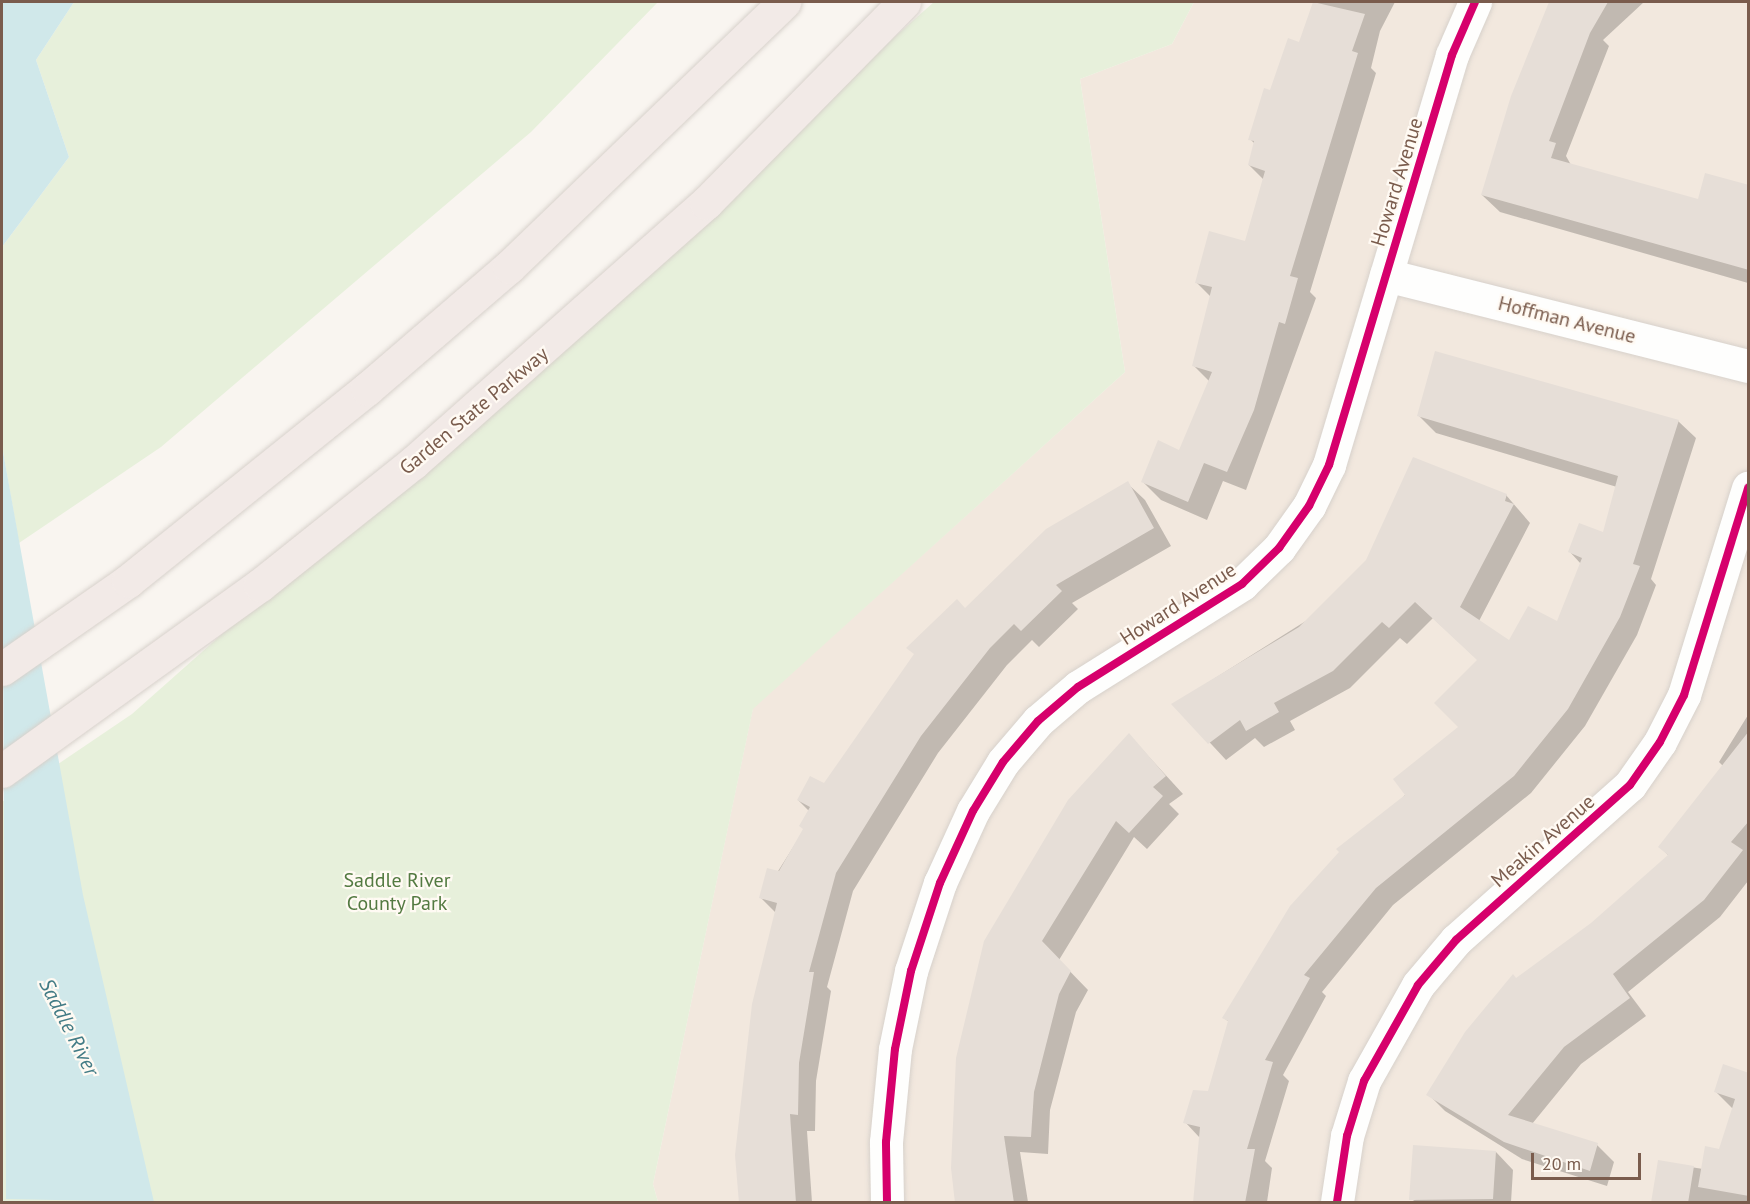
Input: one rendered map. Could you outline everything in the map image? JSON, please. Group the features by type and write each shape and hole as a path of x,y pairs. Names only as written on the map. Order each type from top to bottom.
{"highway":[{"path":"2,669 128,581 509,267 784,2"},
{"name":"Garden State Parkway","path":"2,771 138,676 413,463 556,340 706,203 904,2"}],"street":[{"name":"Howard Avenue","path":"887,1203 895,1049 911,971 940,883 973,811 1003,762 1070,694 1233,590 1279,548 1329,465 1452,55 1475,2"},
{"name":"Hoffman Avenue","path":"1386,275 1749,366"},
{"name":"Meakin Avenue","path":"1337,1203 1347,1136 1364,1081 1418,985 1456,940 1630,785 1660,742 1684,695 1749,488"}],"shaded area":[{"path":"1194,2 1748,2 1748,1202 658,1202 653,1184 753,708 1125,372 1080,79 1172,44"}],"green space":[{"path":"74,2 658,2 531,132 161,447 19,543 2,446 2,247 69,157 36,60"},
{"name":"Saddle River County Park","path":"934,2 1194,2 1172,44 1080,79 1125,372 753,709 653,1184 658,1202 2,1202 2,802 132,714"}],"water":[{"path":"2,2 74,2 36,60 69,157 2,247"},
{"name":"Saddle River","path":"2,446 83,895 154,1202 6,1199"}],"building":[{"path":"1313,2 1365,14 1352,51 1358,53 1290,276 1298,278 1285,324 1279,322 1254,410 1227,472 1204,463 1188,502 1141,482 1158,440 1179,450 1212,372 1192,366 1212,287 1195,283 1209,231 1245,241 1265,171 1248,165 1254,141 1248,140 1264,88 1270,90 1288,38 1299,42"},
{"path":"1549,2 1608,2 1590,33 1549,141 1556,143 1551,158 1698,199 1705,173 1749,185 1749,270 1481,195 1511,96"},
{"path":"1435,351 1679,420 1633,564 1640,566 1620,617 1568,709 1514,776 1376,888 1304,975 1310,978 1265,1060 1273,1062 1247,1149 1255,1149 1245,1203 1193,1203 1200,1127 1183,1123 1193,1090 1208,1091 1228,1021 1222,1018 1290,906 1339,852 1336,849 1405,795 1393,779 1458,727 1434,703 1477,660 1415,602 1389,628 1382,622 1333,671 1274,703 1279,712 1246,731 1240,720 1208,744 1171,704 1299,627 1366,560 1413,457 1507,494 1505,501 1514,504 1460,607 1509,640 1528,606 1557,621 1582,558 1568,552 1579,523 1603,532 1618,476 1417,416"},
{"path":"1128,481 1154,528 1056,585 1062,591 1021,631 1014,624 990,648 921,736 836,873 809,972 814,972 799,1063 798,1115 790,1114 796,1203 739,1203 735,1155 752,1004 777,903 759,898 767,868 779,871 803,829 799,826 810,807 797,800 810,776 824,783 914,654 906,648 957,599 965,608 1046,529"},
{"path":"1749,731 1749,821 1731,842 1743,850 1704,900 1613,974 1630,998 1564,1047 1508,1115 1598,1143 1590,1171 1504,1142 1426,1095 1465,1032 1513,974 1516,978 1591,923 1668,855 1658,847"},
{"path":"1129,733 1166,776 1153,787 1163,796 1129,833 1116,821 1042,941 1071,971 1059,994 1034,1092 1031,1137 1004,1136 1014,1203 955,1203 951,1168 956,1058 984,941 1068,800"},
{"path":"1723,1064 1749,1073 1749,1196 1698,1187 1705,1146 1719,1149 1735,1099 1714,1092"},
{"path":"1413,1145 1496,1151 1493,1199 1409,1200"},
{"path":"1658,1160 1694,1166 1688,1203 1651,1203"}],"cycle path":[{"path":"887,1202 886,1142 895,1049 911,971 940,883 973,811 1003,762 1038,721 1078,687 1242,584 1279,548 1309,506 1329,465 1452,55 1475,2"},
{"path":"1337,1202 1347,1136 1364,1081 1418,985 1456,940 1630,785 1660,742 1684,695 1748,488"}]}
